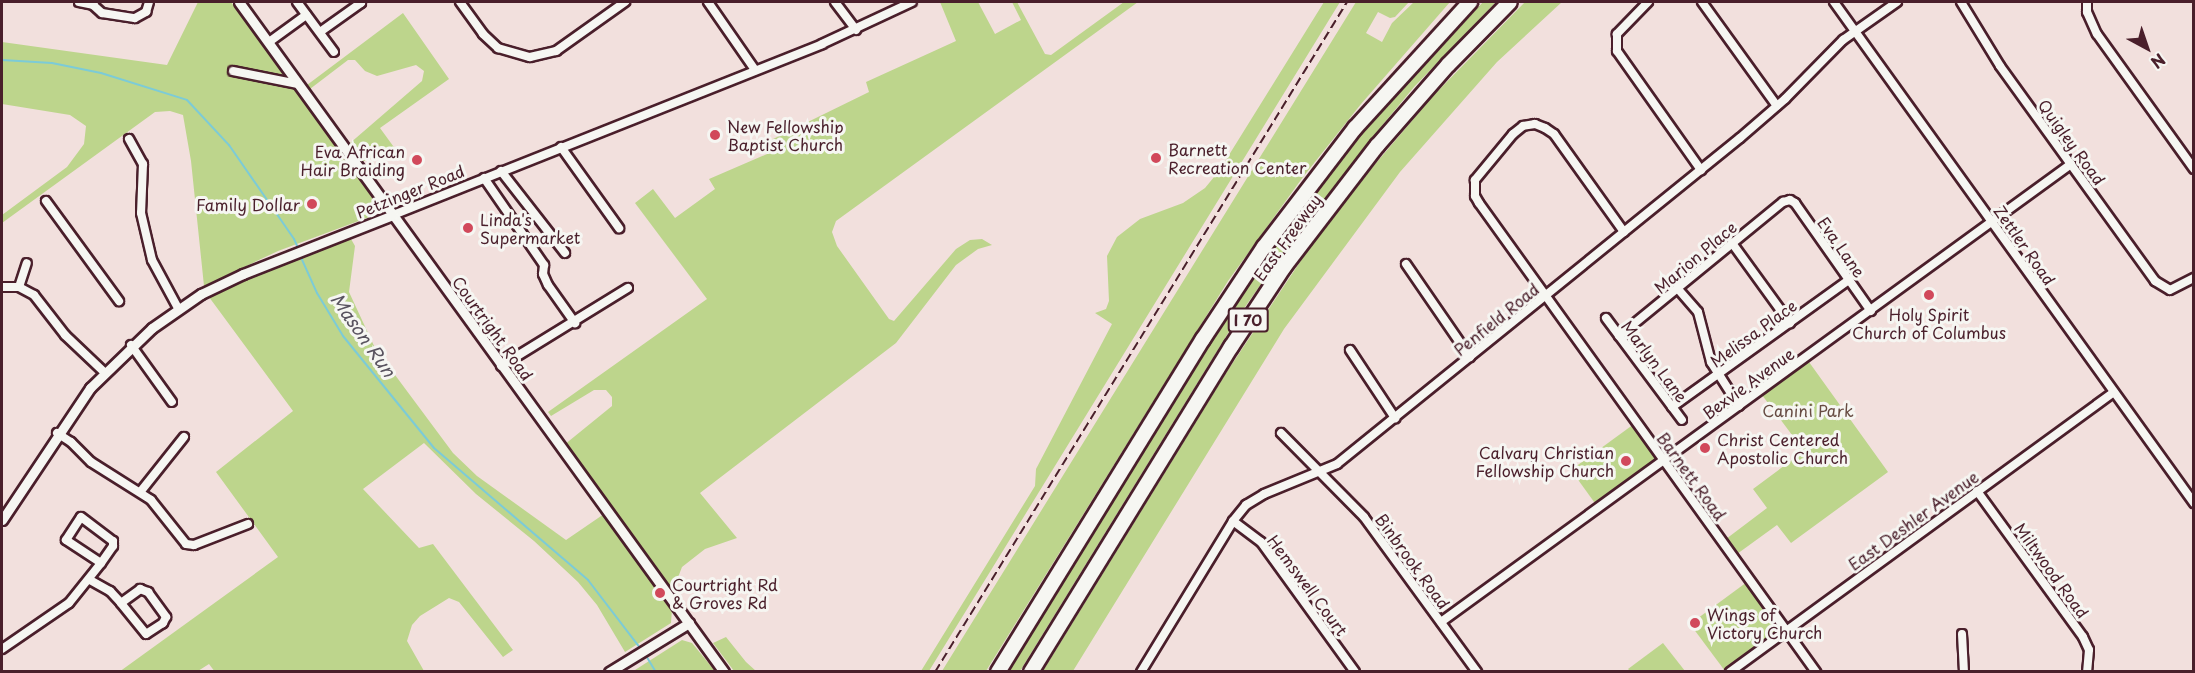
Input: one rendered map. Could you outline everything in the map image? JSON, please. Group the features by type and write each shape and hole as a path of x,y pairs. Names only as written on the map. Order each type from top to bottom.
{"highway":[{"name":"East Freeway","path":"998,672 1197,347 1264,247 1355,128 1470,2"},
{"name":"East Freeway","path":"1031,672 1226,354 1284,267 1384,138 1448,65 1510,2"}],"street":[{"path":"79,2 93,4 102,13 135,18 146,12 149,2"},
{"name":"Courtright Road","path":"239,2 724,672"},
{"path":"297,2 334,52"},
{"path":"320,33 362,3 360,2"},
{"path":"459,2 490,42 507,53 539,57 556,51 625,2"},
{"path":"708,2 755,70"},
{"path":"835,2 856,30"},
{"name":"Petzinger Road","path":"2,520 57,433 104,372 131,345 178,308 243,274 856,30 912,2"},
{"path":"1648,2 1622,26 1616,39 1620,57 1701,170"},
{"path":"1702,2 1777,106"},
{"name":"Zettler Road","path":"1834,2 2193,503"},
{"name":"Penfield Road","path":"1141,672 1233,521 1246,505 1264,494 1337,464 1701,170 1777,106 1843,40 1897,2"},
{"name":"Quigley Road","path":"1961,2 2001,66 2155,281 2170,290 2193,278"},
{"path":"2087,2 2087,12 2097,34 2193,169"},
{"path":"269,42 306,15"},
{"path":"233,71 298,84"},
{"name":"Barnett Road","path":"1624,232 1554,134 1535,124 1523,126 1513,134 1479,173 1474,189 1479,202 1816,672"},
{"path":"129,140 143,164 141,213 152,260 178,308"},
{"path":"561,147 618,228"},
{"name":"Bexvie Avenue","path":"1441,622 2071,165"},
{"path":"501,171 565,253"},
{"path":"484,178 544,265 543,274 548,285 575,322"},
{"name":"Marion Place","path":"1619,336 1783,202 1790,200"},
{"name":"Eva Lane","path":"1790,200 1796,203 1871,311"},
{"path":"46,201 119,301"},
{"path":"1732,243 1790,323"},
{"path":"19,287 27,263"},
{"path":"1406,264 1470,357"},
{"name":"Melissa Place","path":"1672,407 1849,280"},
{"path":"2,287 19,287 38,299 65,335 104,372"},
{"path":"501,366 628,288"},
{"path":"1678,289 1698,312 1711,362 1739,406"},
{"name":"Marlyn Lane","path":"1606,318 1682,420"},
{"path":"131,345 172,402"},
{"path":"1350,350 1395,418"},
{"name":"East Deshler Avenue","path":"1730,672 2114,392"},
{"path":"57,433 71,442 91,462 141,491 186,544 194,545 248,524"},
{"name":"Binbrook Road","path":"1281,433 1322,471 1364,517 1477,672"},
{"path":"141,491 184,437"},
{"name":"Miltwood Road","path":"1977,491 2083,638 2089,650 2087,672"},
{"path":"2,649 69,603 90,580 113,546 113,542 81,518 66,540 101,563"},
{"name":"Hemswell Court","path":"1233,521 1261,542 1355,672"},
{"path":"90,580 110,591 143,633 149,633 165,620 164,614 146,590 140,589 121,603"},
{"path":"614,670 689,623"},
{"path":"1962,634 1964,672"}],"green space":[{"path":"198,2 231,2 284,73 280,77 228,68 228,72 284,84 301,93 378,202 377,209 372,216 278,251 204,286 191,161 183,115 170,111 155,112 2,223 2,215 67,167 84,144 86,126 70,115 2,104 2,42 167,65"},
{"path":"940,2 978,2 995,34 1021,20 1012,2 1017,2 1045,54 1051,55 1124,2 1138,2 836,221 832,232 837,246 889,319 894,321 956,249 970,240 982,239 992,245 978,249 956,265 896,343 700,493 737,538 705,549 682,567 677,580 670,587 564,445 612,406 612,397 606,390 594,390 551,416 548,412 707,299 635,203 653,189 675,218 715,189 709,179 774,151 769,141 869,92 866,82 956,41"},
{"path":"1324,2 1340,2 929,671 921,671 1035,486 1036,469 1112,324 1095,313 1106,309 1109,301 1107,256 1117,237 1140,219 1183,203 1205,188 1219,171"},
{"path":"1356,2 1409,2 1395,17 1390,18 1378,12 1366,33 1382,42 1392,23 1414,2 1450,2 1361,104 1303,177 1228,281 986,671 942,671"},
{"path":"1483,2 1496,2 1414,87 1277,261 1238,317 1020,671 1009,671 1214,338 1272,251 1363,133"},
{"path":"1525,2 1562,2 1497,62 1400,172 1284,329 1073,671 1043,671 1226,373 1306,253 1371,169 1433,96"},
{"path":"403,13 449,79 380,128 396,150 361,162 349,144 422,81 424,71 416,65 377,76 365,71 355,60 348,60 310,89 307,85"},
{"path":"351,239 355,246 349,292 375,348 453,453 477,476 566,540 604,514 672,609 671,623 625,652 597,605 578,582 534,541 476,494 424,443 363,489 419,548 433,544 513,650 503,657 459,602 449,598 420,616 412,625 407,641 424,671 215,672 209,664 198,671 119,672 278,557 216,472 293,411 209,297 247,278"},
{"name":"Canini Park","path":"1809,362 1888,472 1791,543 1777,525 1737,554 1726,539 1767,508 1753,489 1804,451 1762,395"},
{"path":"1634,424 1657,455 1657,460 1597,506 1571,470"},
{"path":"1747,582 1777,624 1778,630 1725,671 1690,624"},
{"path":"726,637 756,671 734,671 713,643"},
{"path":"682,640 692,643 715,671 635,670"},
{"path":"1663,643 1685,671 1630,671 1628,669"}],"waterway":[{"name":"Mason Run","path":"2,60 52,63 101,73 187,100 229,145 298,248"},
{"name":"Mason Run","path":"299,253 317,293 343,336 434,448 588,580 641,649"},
{"name":"Mason Run","path":"645,654 656,672"}],"railway":[{"path":"935,672 1347,2"}],"place":[{"name":"New Fellowship Baptist Church","path":"715,135"},
{"name":"Barnett Recreation Center","path":"1156,158"},
{"name":"Eva African Hair Braiding","path":"417,160"},
{"name":"Family Dollar","path":"312,204"},
{"name":"Linda's Supermarket","path":"468,228"},
{"name":"Holy Spirit Church of Columbus","path":"1929,295"},
{"name":"Christ Centered Apostolic Church","path":"1705,448"},
{"name":"Calvary Christian Fellowship Church","path":"1626,461"},
{"name":"Courtright Rd & Groves Rd","path":"660,593"},
{"name":"Wings of Victory Church","path":"1695,623"}]}
